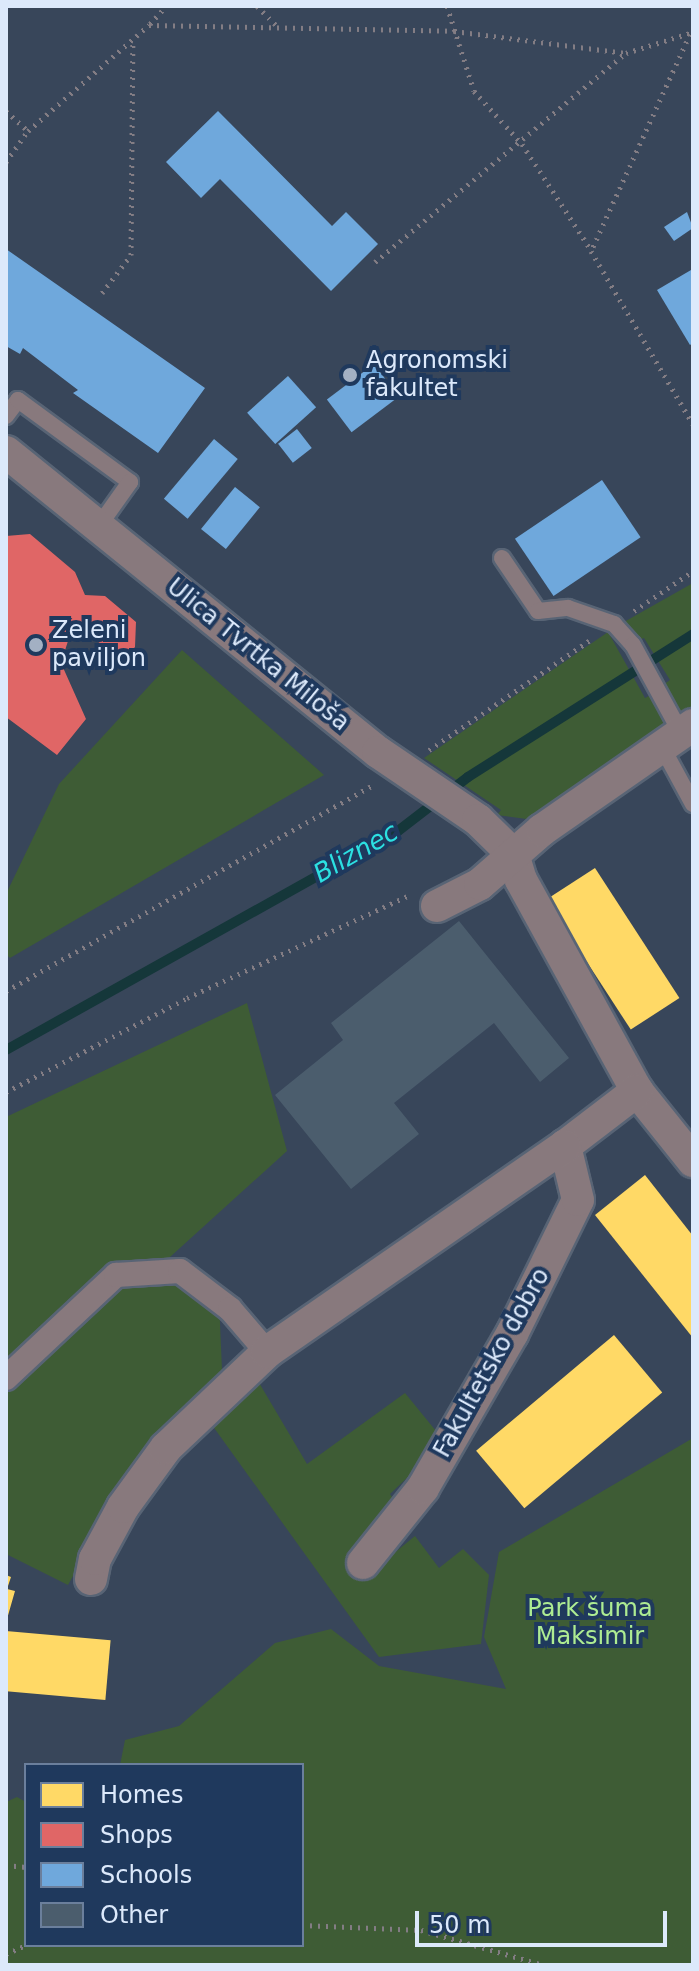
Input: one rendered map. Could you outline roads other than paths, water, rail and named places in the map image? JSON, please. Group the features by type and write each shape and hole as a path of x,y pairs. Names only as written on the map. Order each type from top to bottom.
{"street":[{"name":"Ulica Tvrtka Miloša","path":"6,452 98,527 478,820 513,854"},
{"path":"437,906 480,884 513,854 679,735"},
{"path":"513,854 521,880 637,1091 693,1161"},
{"path":"91,1579 95,1559 123,1507 166,1448 267,1352 565,1146 637,1091"},
{"name":"Fakultetsko dobro","path":"363,1563 423,1488 512,1334 578,1200 565,1146"},
{"path":"6,1378 116,1275 180,1271 230,1309 267,1352"}],"lane":[{"path":"6,416 18,400 130,482 98,527"},
{"path":"502,558 538,611 568,608 614,624 633,645 679,735 693,804"}],"waterway":[{"name":"Bliznec","path":"6,1050 398,831 468,777 693,634"}],"place":[{"name":"Agronomski fakultet","path":"350,375"},
{"name":"Zeleni paviljon","path":"36,645"}],"park label":[{"name":"Park šuma Maksimir","path":"590,1623"}]}
